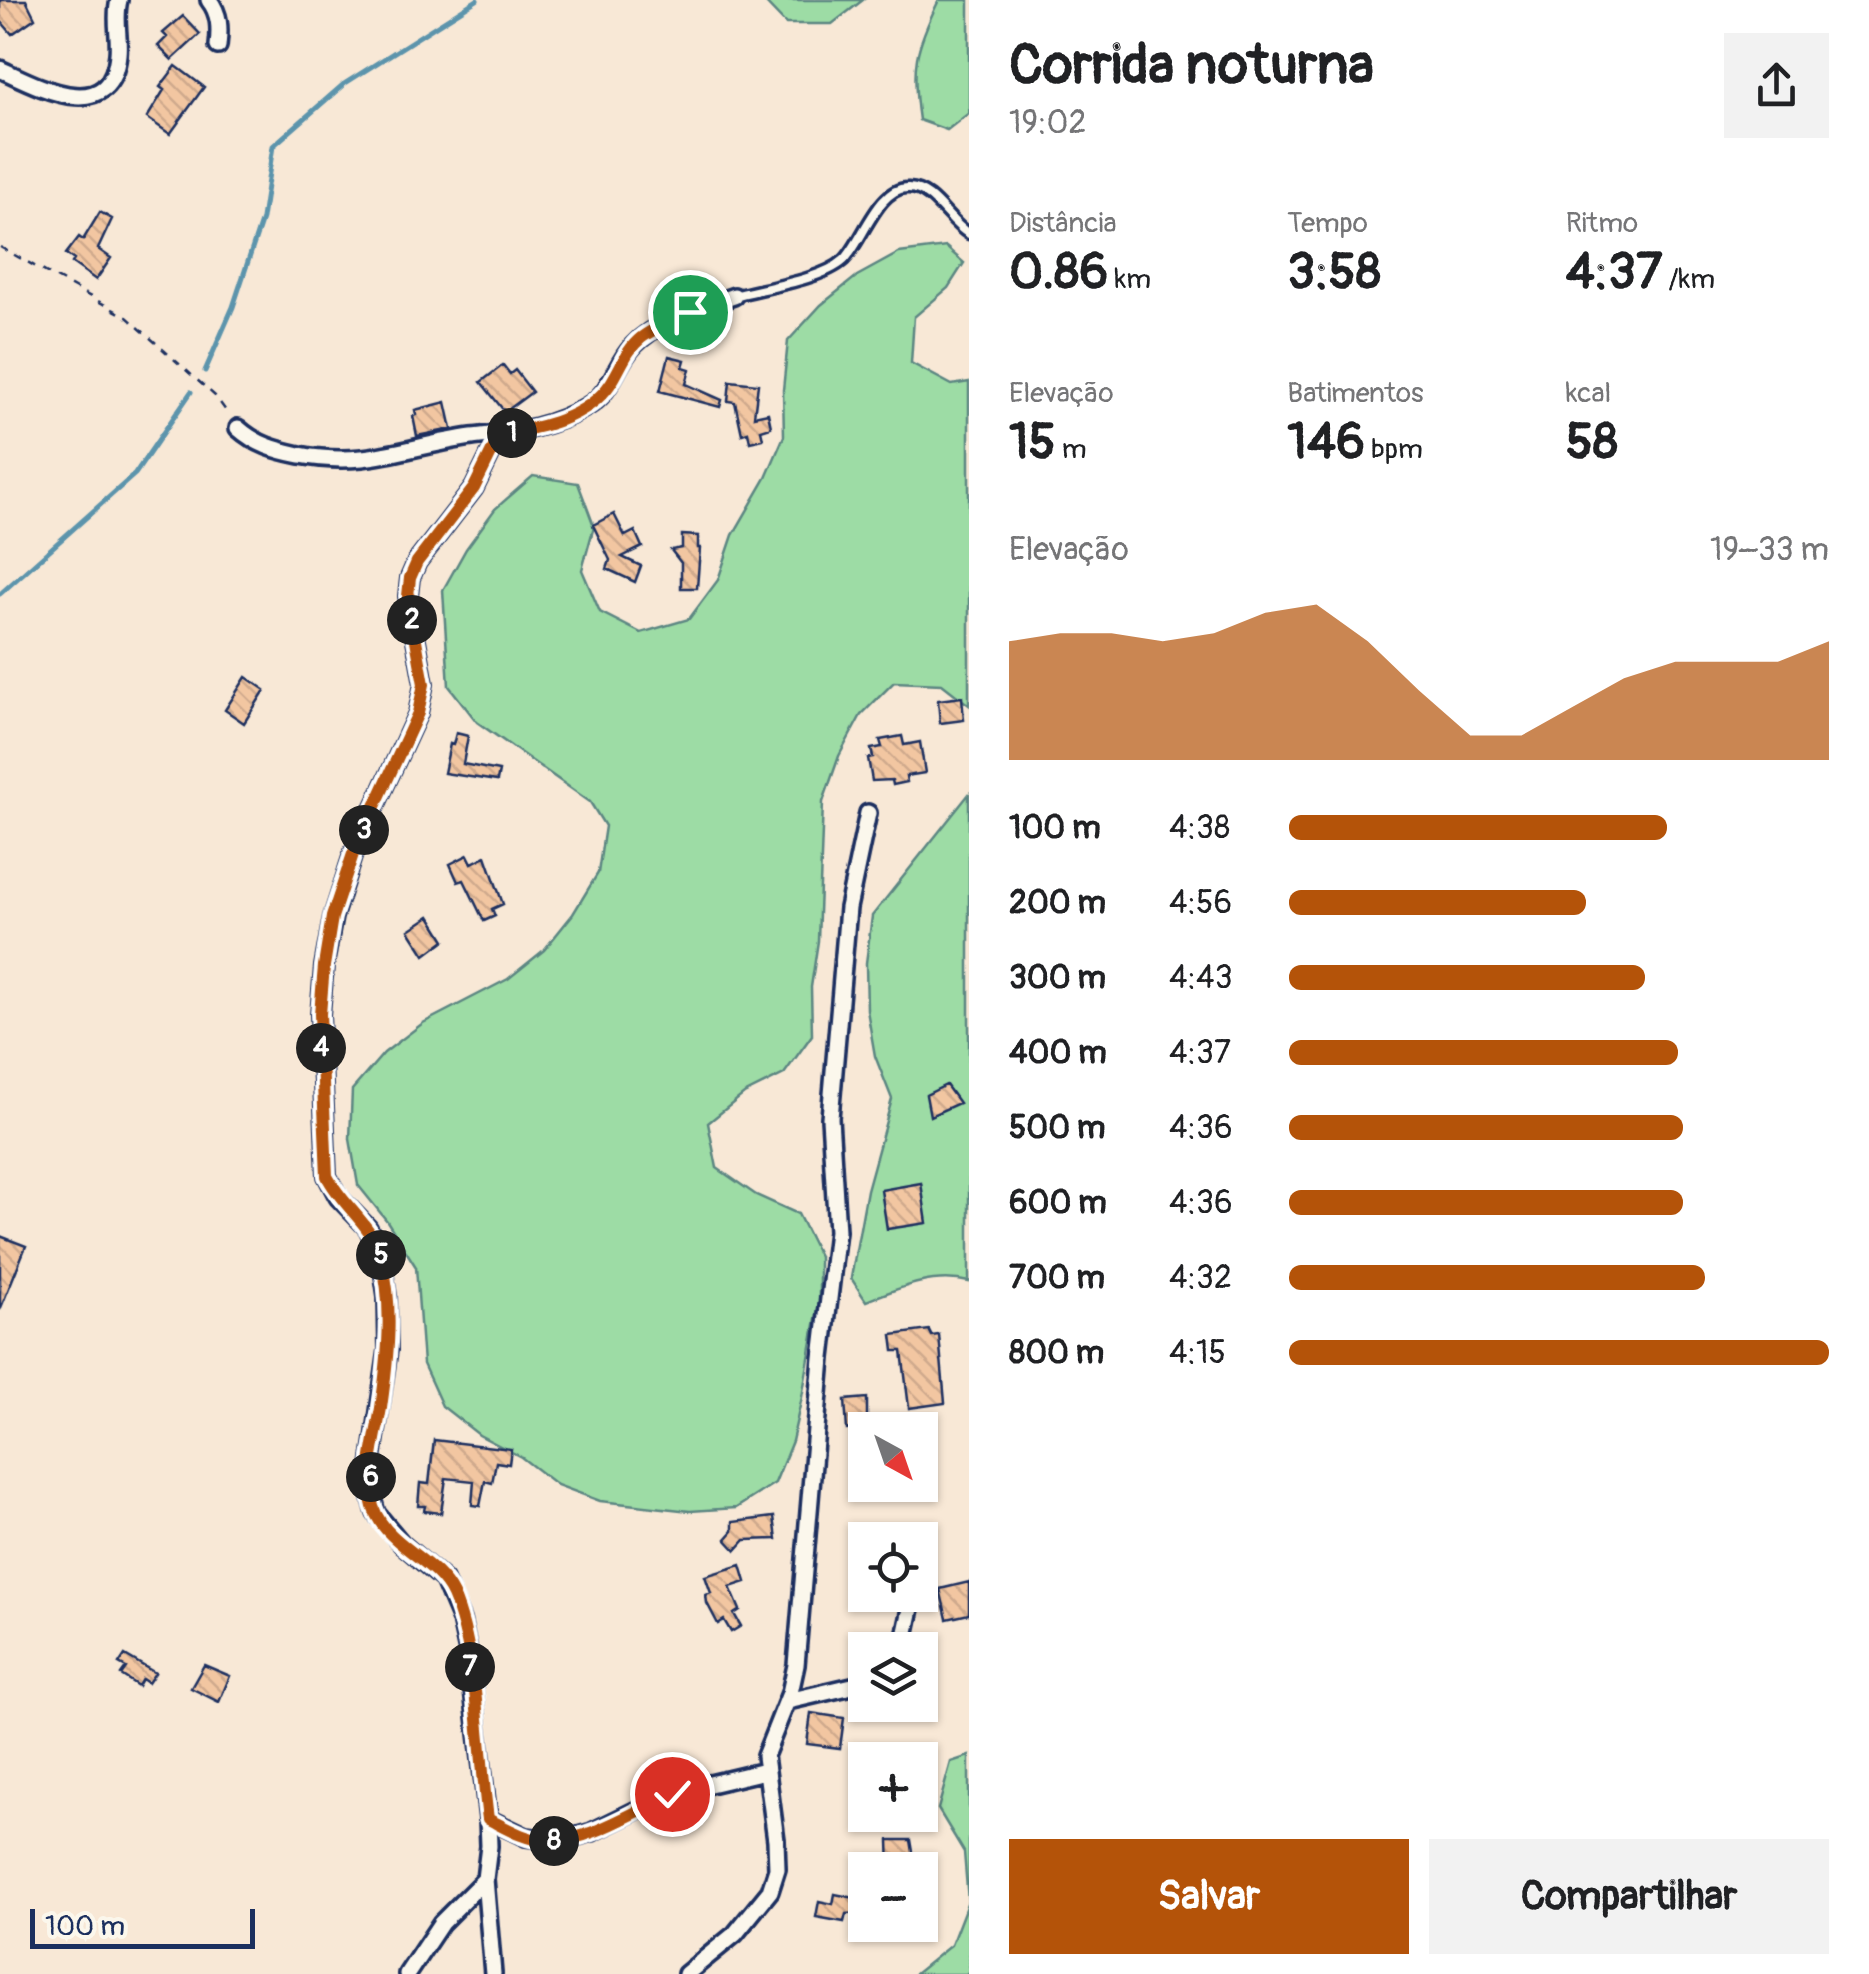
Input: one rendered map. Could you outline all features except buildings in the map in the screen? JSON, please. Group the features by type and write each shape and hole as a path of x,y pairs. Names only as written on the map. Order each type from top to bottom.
{"street":[{"path":"0,69 76,98 96,92 108,82 116,66 119,0"},
{"path":"209,0 216,8 218,46"},
{"path":"238,428 262,446 350,461 376,459 472,437 543,428 602,395 629,350 642,337 690,312 734,296"},
{"path":"493,1974 485,1879 490,1846 488,1819 462,1620 444,1580 384,1525 372,1498 371,1466 388,1350 387,1296 381,1256 374,1239 338,1197 327,1176 320,1014 332,917 353,854 418,713 424,684 408,596 410,578 417,562 474,488 500,435"},
{"path":"686,1974 735,1934 770,1891 777,1869 764,1771 769,1741 788,1701 796,1665 822,1358 837,1232 830,1118 839,1007 848,908 868,814"},
{"path":"788,1701 848,1687"},
{"path":"488,1819 526,1838 560,1841 592,1832 672,1794 764,1771"},
{"path":"406,1974 441,1923 485,1879"}],"lane":[{"path":"734,296 834,266 854,248 888,196 902,188 910,187 929,196 969,234"}],"path":[{"path":"0,248 127,317 215,396 238,428"}],"green space":[{"path":"763,0 863,0 832,24 786,24"},
{"path":"939,0 969,0 969,113 947,130 919,120 915,85 920,45"},
{"path":"946,247 964,263 948,288 914,317 911,363 952,385 969,382 969,705 942,684 894,682 861,715 839,756 823,802 818,941 811,987 812,1035 784,1074 744,1094 708,1123 717,1168 756,1195 798,1214 819,1256 819,1302 792,1441 775,1483 736,1508 690,1511 600,1501 557,1485 442,1406 423,1364 416,1267 358,1185 350,1139 352,1090 384,1053 423,1023 508,979 544,950 573,914 598,873 605,826 590,802 477,722 449,686 443,590 495,509 533,476 578,483 594,526 582,570 600,612 641,633 689,619 718,580 733,535 766,478 784,436 788,341 821,305 857,276 899,253"},
{"path":"969,794 969,1282 929,1281 866,1301 851,1278 867,1190 892,1099 875,1056 867,1010 866,963 872,916"},
{"path":"969,1756 969,1974 915,1974 951,1945 968,1901 964,1852 938,1809 951,1762"}],"waterway":[{"path":"205,371 233,307 262,219 273,146 344,84 477,0"},
{"path":"0,594 135,474 191,392"}],"route":[{"path":"672,1794 592,1832 560,1841 526,1838 488,1819 462,1620 444,1580 384,1525 372,1498 371,1466 388,1350 387,1296 381,1256 374,1239 338,1197 327,1176 320,1014 332,917 353,854 418,713 424,684 408,596 417,562 474,488 500,435 543,428 590,405 612,382 629,350 642,337 690,312"}]}
